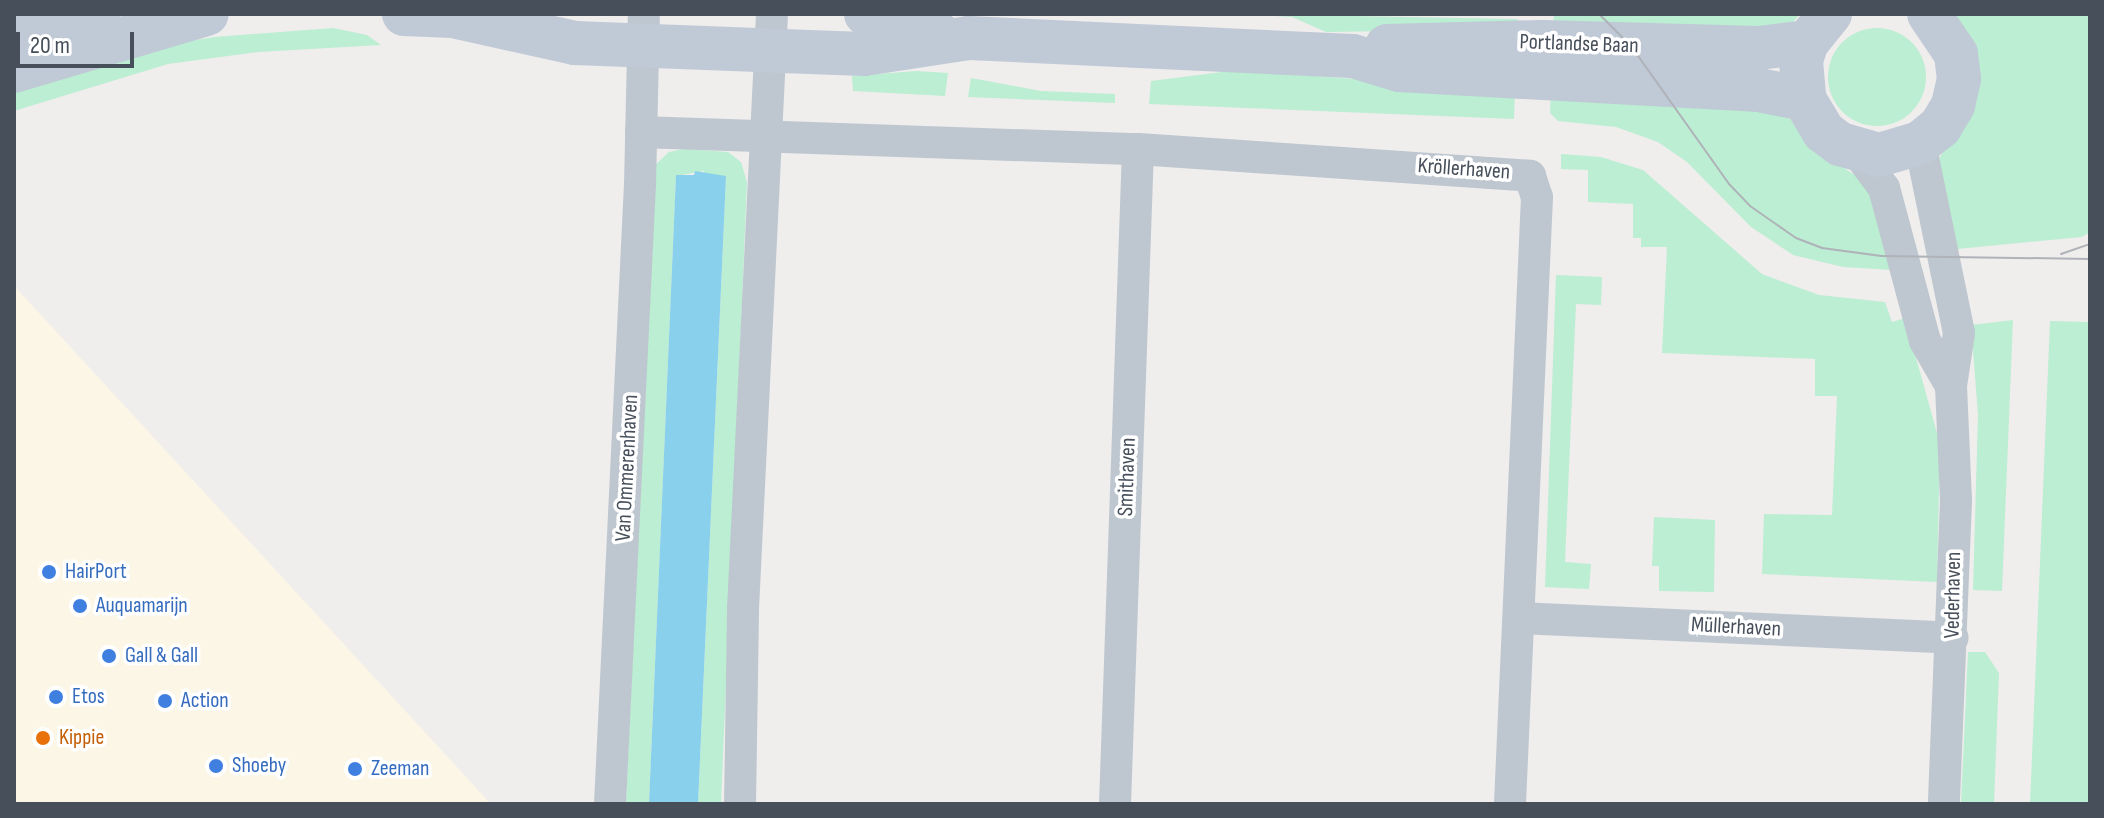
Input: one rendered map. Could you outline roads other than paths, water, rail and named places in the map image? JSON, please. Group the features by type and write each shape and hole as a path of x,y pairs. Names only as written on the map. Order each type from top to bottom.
{"street":[{"path":"14,31 98,14"},
{"path":"14,71 207,14"},
{"name":"Portlandse Baan","path":"404,14 460,15 554,41 643,30 771,32 864,54 950,37"},
{"name":"Portlandse Baan","path":"866,14 950,37 1353,56 1399,70 1759,90 1804,99"},
{"path":"1818,28 1801,61 1804,99 1824,132 1857,152 1901,152 1920,143 1940,127 1953,105 1959,79 1956,54 1929,14"},
{"name":"Portlandse Baan","path":"1353,56 1397,43 1759,48 1818,28"},
{"name":"Van Ommerenhaven","path":"610,804 643,30"},
{"path":"740,804 743,609 771,32"},
{"path":"641,132 767,137"},
{"name":"Kröllerhaven","path":"767,137 1138,149 1530,176 1537,197 1510,804"},
{"name":"Vederhaven","path":"1920,143 1959,333 1951,386 1953,638 1944,804"},
{"name":"Smithaven","path":"1115,804 1138,149"},
{"name":"Vederhaven","path":"1857,152 1884,188 1925,341 1951,386"},
{"name":"Müllerhaven","path":"1519,618 1953,638"}],"water":[{"path":"695,171 726,176 698,804 649,804 676,175 694,175"}],"tram line":[{"path":"1599,14 1631,46 1729,184 1750,206 1796,238 1822,248 1881,256 2090,259"},
{"path":"2061,254 2090,244"}],"place":[{"name":"HairPort","path":"49,572"},
{"name":"Auquamarijn","path":"80,606"},
{"name":"Gall & Gall","path":"109,656"},
{"name":"Etos","path":"56,697"},
{"name":"Action","path":"165,701"},
{"name":"Kippie","path":"43,738"},
{"name":"Shoeby","path":"216,766"},
{"name":"Zeeman","path":"355,769"}]}
